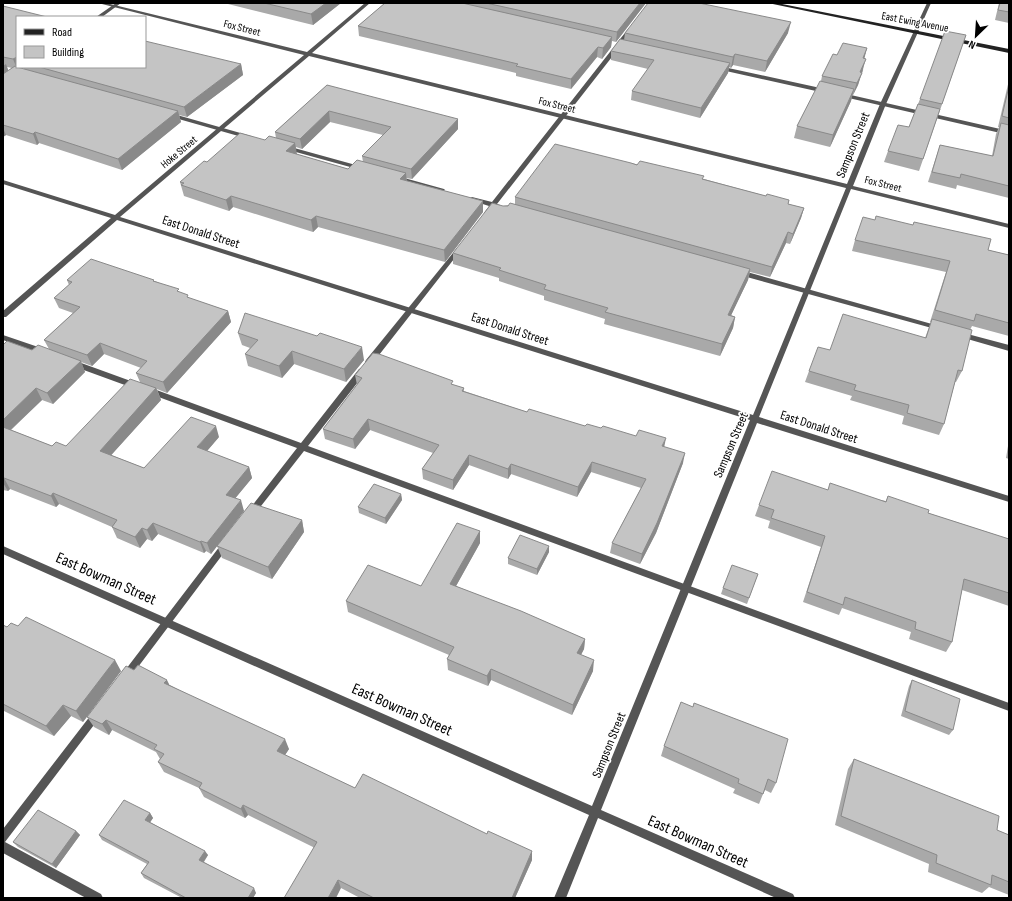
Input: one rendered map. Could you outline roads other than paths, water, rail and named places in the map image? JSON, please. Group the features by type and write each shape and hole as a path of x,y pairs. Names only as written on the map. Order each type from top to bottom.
{"street":[{"name":"Fox Street","path":"100,3 117,5 562,117 1009,226"},
{"name":"Hoke Street","path":"3,315 368,3"},
{"name":"East Ewing Avenue","path":"770,3 1009,51"},
{"name":"Sampson Street","path":"560,898 687,589 740,453 850,186 882,104 928,3"},
{"path":"100,16 117,5"},
{"path":"484,217 637,21"},
{"path":"709,65 831,93"},
{"path":"838,94 1009,133"},
{"path":"160,113 260,140"},
{"path":"282,146 365,169"},
{"path":"388,175 448,192"},
{"name":"East Donald Street","path":"3,182 1009,500"},
{"path":"463,196 508,209"},
{"path":"244,521 465,241"},
{"path":"729,270 948,330"},
{"path":"955,333 1009,348"},
{"path":"3,337 49,354"},
{"path":"64,359 1009,708"},
{"path":"121,683 230,539"},
{"name":"East Bowman Street","path":"3,550 789,898"},
{"path":"3,838 102,708"},
{"path":"3,847 97,898"}]}
